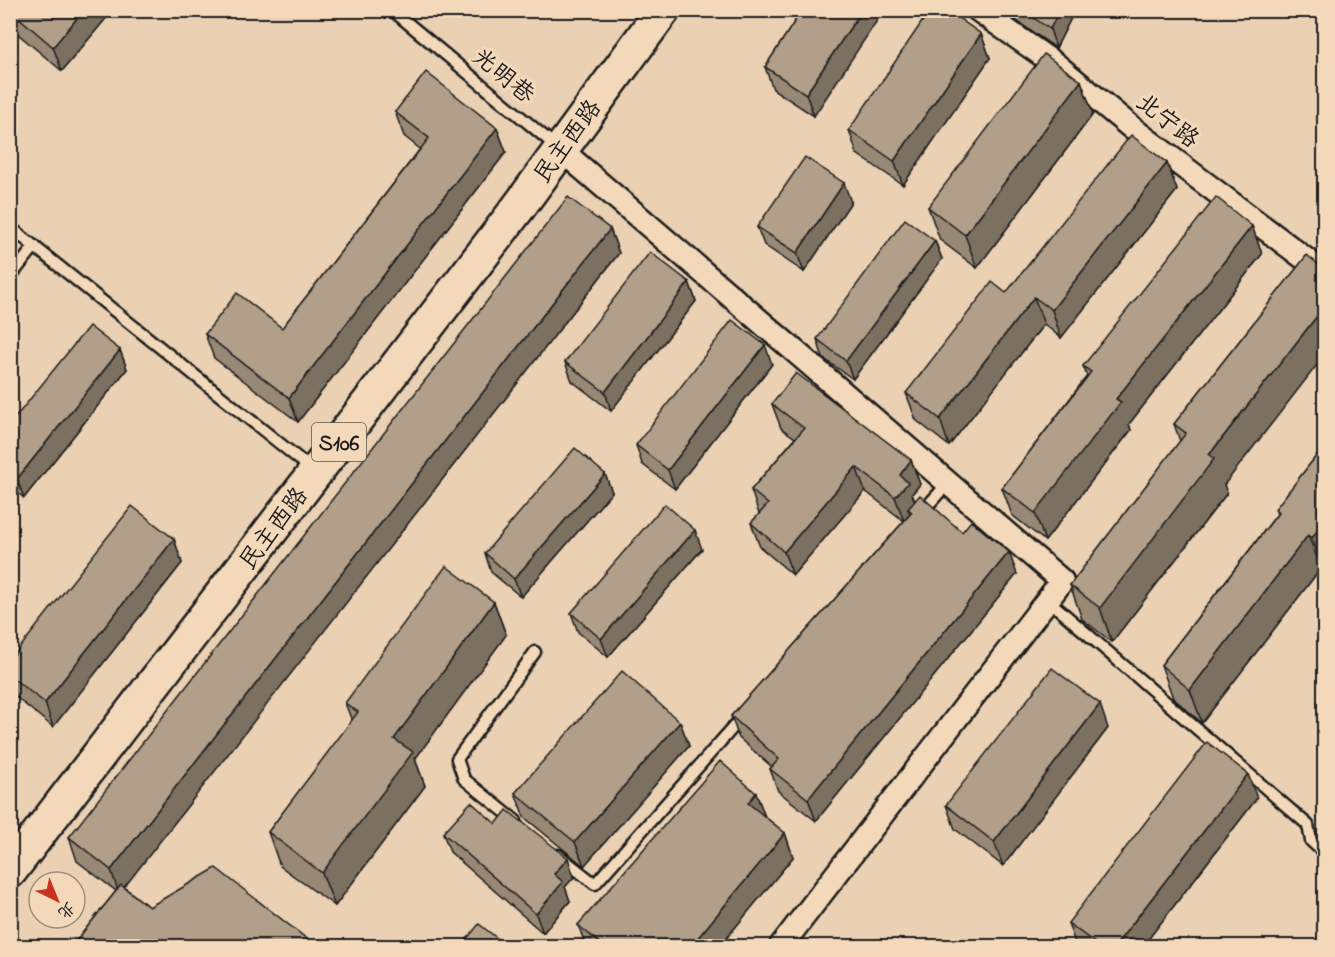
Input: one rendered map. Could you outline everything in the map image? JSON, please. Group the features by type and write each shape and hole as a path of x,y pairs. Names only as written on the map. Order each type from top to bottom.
{"main road":[{"name":"民主西路","path":"15,857 316,472 561,150 663,10"}],"street":[{"name":"北宁路","path":"978,10 1054,64 1137,132 1324,273"},
{"path":"561,150 1062,581 781,946"}],"lane":[{"name":"光明巷","path":"392,10 561,150"},
{"path":"10,227 316,472"},
{"path":"10,277 35,246"},
{"path":"908,527 948,483"},
{"path":"1048,600 1308,825 1311,841 1324,853"},
{"path":"525,828 464,779 457,759 535,652"},
{"path":"551,849 595,884 752,706"}],"building":[{"path":"10,10 84,10 53,47"},
{"path":"802,10 862,10 806,94 765,67"},
{"path":"930,10 947,10 981,34 894,161 849,130"},
{"path":"1022,10 1059,10 1050,29"},
{"path":"1044,54 1081,81 965,235 928,207"},
{"path":"426,72 497,128 289,398 205,334 237,293 282,328 429,138 395,112"},
{"path":"1131,135 1167,163 1052,310 1034,297 940,419 906,393 992,282 1006,293"},
{"path":"805,157 844,183 797,253 757,227"},
{"path":"568,197 610,229 111,870 69,837"},
{"path":"1216,197 1252,226 1116,399 1121,402 1035,513 1002,488 1091,372 1083,366"},
{"path":"905,219 935,241 846,361 817,339"},
{"path":"650,252 689,282 605,392 565,362"},
{"path":"1307,255 1324,269 1324,307 1209,455 1214,459 1100,608 1070,585 1186,433 1174,424"},
{"path":"732,320 765,345 668,470 636,445"},
{"path":"89,326 120,350 17,479 10,474 10,424"},
{"path":"796,373 911,460 900,475 908,483 895,497 856,467 784,552 751,523 768,504 751,490 804,428 772,404"},
{"path":"1324,446 1324,521 1312,538 1308,535 1190,690 1161,665 1279,512 1275,509"},
{"path":"575,448 605,474 514,579 485,553"},
{"path":"920,495 962,532 971,521 1009,552 808,799 770,769 779,759 731,716 912,512 908,509"},
{"path":"665,504 695,530 601,639 571,613"},
{"path":"132,506 174,539 45,703 10,676 10,660"},
{"path":"446,566 494,602 394,739 413,752 322,873 268,832 358,712 345,703"},
{"path":"1052,668 1100,704 994,842 946,805"},
{"path":"622,671 680,722 575,842 515,793"},
{"path":"1207,742 1248,774 1115,946 1099,946 1068,923"},
{"path":"720,761 756,793 748,803 785,833 691,946 603,946 578,925"},
{"path":"471,802 496,824 507,810 568,858 554,874 563,882 536,914 443,833"},
{"path":"216,868 316,946 72,946 121,885 149,907"},
{"path":"479,924 507,946 461,946"}]}
